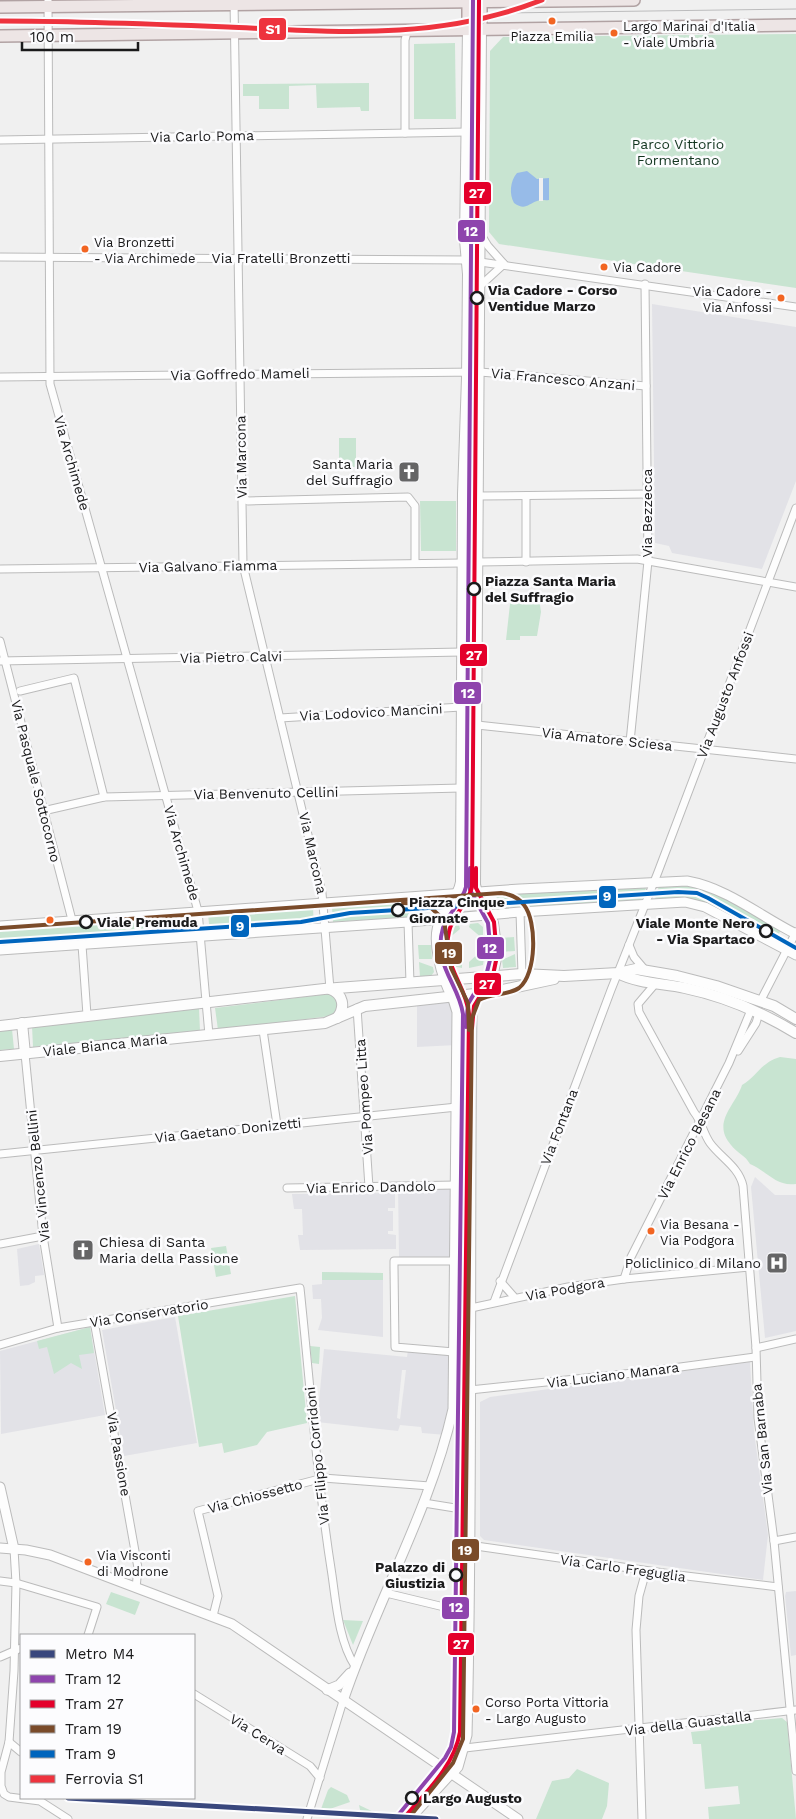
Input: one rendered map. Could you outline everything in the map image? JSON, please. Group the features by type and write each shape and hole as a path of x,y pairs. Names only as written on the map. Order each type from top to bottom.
{"main road":[{"path":"0,7 48,3 404,3 634,0"},
{"path":"452,996 444,981 440,967 438,925 457,894 461,882 463,494 473,261 480,232 474,2"},
{"path":"0,36 235,31 796,25"},
{"path":"474,29 467,132 465,240 480,286 476,892 490,914 495,927 497,954 492,977 476,994"},
{"path":"462,563 479,562"},
{"path":"0,1026 330,989 522,974 564,976 618,973 629,970 645,970 716,986 760,1000 796,1019"},
{"path":"618,973 634,980 684,988 755,1012 796,1033"},
{"path":"522,974 535,984"},
{"path":"413,1001 476,994 535,984 564,976"},
{"path":"410,983 418,991 413,1001"},
{"path":"330,989 337,993 342,1000 342,1010 336,1019"},
{"path":"755,1012 755,1003 760,1000"},
{"name":"Viale Bianca Maria","path":"0,1056 325,1023 357,1008 413,1001"},
{"name":"Via Vincenzo Bellini","path":"22,1023 25,1054"}],"street":[{"name":"Via Archimede","path":"48,3 50,377 198,912"},
{"name":"Via Marcona","path":"234,3 243,565 299,792 323,904 330,989"},
{"path":"408,29 405,40 405,133 467,132"},
{"name":"Via Carlo Poma","path":"0,140 405,133"},
{"path":"480,232 488,246 504,264"},
{"name":"Via Fratelli Bronzetti","path":"0,257 473,261"},
{"path":"473,261 796,307"},
{"path":"480,286 504,264"},
{"name":"Via Bezzecca","path":"630,742 648,561 645,284"},
{"name":"Via Goffredo Mameli","path":"0,377 480,372"},
{"name":"Via Francesco Anzani","path":"480,372 646,386"},
{"path":"479,496 647,494"},
{"path":"526,496 526,562"},
{"path":"242,498 248,502 408,497 412,499 415,506 415,563 462,563"},
{"name":"Via Augusto Anfossi","path":"629,945 768,582 793,525 796,508"},
{"path":"479,562 637,559 796,587"},
{"name":"Via Galvano Fiamma","path":"0,569 415,563"},
{"name":"Via Pasquale Sottocorno","path":"0,641 2,661 72,920"},
{"name":"Via Pietro Calvi","path":"2,661 462,652"},
{"path":"20,691 74,678 104,797"},
{"name":"Via Lodovico Mancini","path":"280,718 462,707"},
{"name":"Via Amatore Sciesa","path":"477,725 796,759"},
{"name":"Via Benvenuto Cellini","path":"43,812 104,797 461,788"},
{"path":"0,926 520,889 654,881 687,881 704,884 796,933 760,1000"},
{"path":"0,950 408,922 646,903 685,902 699,904 796,956"},
{"path":"198,912 209,1034"},
{"path":"520,912 522,974"},
{"path":"408,922 410,983"},
{"path":"82,945 87,1016"},
{"path":"629,945 634,957 645,970"},
{"name":"Via Fontana","path":"494,1302 500,1281 629,945"},
{"name":"Via San Barnaba","path":"654,984 638,1004 639,1012 694,1112 701,1120 710,1144 742,1180 756,1348 758,1418 793,1710 796,1771"},
{"path":"411,1819 458,1767 465,1748 468,1699 471,1308 469,1201 472,1010 476,994"},
{"path":"307,1819 355,1666 430,1486 446,1439 454,1398 457,1012 452,996"},
{"name":"Via Pompeo Litta","path":"357,1008 369,1187"},
{"name":"Via Enrico Besana","path":"624,1279 632,1257 755,1012"},
{"path":"263,1030 277,1125"},
{"name":"Via Vincenzo Bellini","path":"25,1054 43,1236 58,1328"},
{"name":"Via Gaetano Donizetti","path":"0,1154 456,1107"},
{"name":"Via Enrico Dandolo","path":"287,1188 456,1185"},
{"path":"0,1244 43,1236"},
{"path":"454,1352 395,1347 394,1261 455,1261"},
{"name":"Via Podgora","path":"471,1308 515,1298 624,1279 749,1267"},
{"path":"500,1281 515,1298"},
{"name":"Via Conservatorio","path":"0,1344 58,1328 94,1321 300,1288"},
{"name":"Via Filippo Corridoni","path":"300,1288 324,1530 340,1624 349,1657 355,1666"},
{"name":"Via Passione","path":"94,1321 138,1568 136,1588"},
{"path":"756,1348 796,1339"},
{"name":"Via Luciano Manara","path":"470,1390 643,1372 755,1357"},
{"path":"454,1398 460,1392 470,1390"},
{"name":"Via Chiossetto","path":"213,1616 218,1596 198,1511 319,1479 430,1486"},
{"path":"0,1487 14,1552 18,1650 9,1742 1,1772 3,1792 11,1798 20,1799"},
{"path":"424,1503 455,1508 469,1504"},
{"path":"774,1541 796,1537"},
{"name":"Via Carlo Freguglia","path":"469,1545 778,1587"},
{"path":"0,1548 14,1552 45,1554 232,1624 518,1819"},
{"path":"642,1819 641,1729 636,1630 639,1596 646,1570"},
{"path":"0,1581 16,1583 97,1607 88,1634"},
{"path":"386,1593 444,1607"},
{"path":"0,1657 18,1650"},
{"path":"327,1690 339,1685 355,1666"},
{"name":"Via Cerva","path":"195,1695 310,1766 320,1778"},
{"name":"Via della Guastalla","path":"465,1748 793,1710"},
{"path":"9,1742 20,1751"},
{"path":"22,1799 48,1804 68,1819"}],"shaded area":[{"path":"652,304 796,327 796,481 762,569 672,553 669,546 655,543"},
{"path":"451,996 457,1045 417,1047 417,1000"},
{"name":"Policlinico di Milano","path":"755,1177 775,1195 796,1195 796,1331 765,1338 751,1187"},
{"path":"456,1186 456,1260 399,1260 398,1187"},
{"path":"395,1193 395,1208 388,1208 388,1211 393,1211 393,1231 388,1231 388,1234 396,1235 396,1249 300,1250 298,1235 303,1235 302,1209 294,1209 292,1194"},
{"path":"39,1244 44,1275 35,1276 35,1282 29,1285 20,1286 17,1249"},
{"path":"322,1272 383,1273 383,1337 318,1330 322,1318 321,1299 313,1299 312,1285 322,1284"},
{"path":"175,1317 197,1443 124,1456 102,1330"},
{"path":"90,1327 105,1415 1,1434 0,1351"},
{"path":"324,1349 407,1357 408,1349 455,1352 446,1435 422,1433 421,1427 400,1425 398,1431 317,1422","holes":["402,1370 406,1370 400,1419 397,1418"]},
{"path":"750,1362 754,1432 768,1535 763,1580 484,1540 480,1536 480,1402 490,1397"},
{"path":"796,1591 796,1655 791,1656 785,1596 786,1592"}],"green space":[{"name":"Parco Vittorio Formentano","path":"796,34 796,288 499,244 489,232 490,51 503,37"},
{"path":"455,43 456,119 414,119 414,44"},
{"path":"369,83 369,111 361,111 360,107 317,108 316,85 289,86 289,109 259,109 259,96 243,96 243,84"},
{"path":"339,438 356,438 356,467 339,467"},
{"path":"420,501 456,501 456,551 421,551"},
{"path":"511,595 523,595 523,600 539,598 541,612 537,636 520,636 520,640 506,640"},
{"path":"689,885 718,894 781,930 775,940 704,902 688,898 655,899 659,886"},
{"path":"647,886 641,900 497,908 496,894"},
{"path":"419,901 420,916 333,922 332,907"},
{"path":"313,908 314,926 210,933 208,914"},
{"path":"191,917 192,934 0,946 0,930"},
{"path":"478,923 483,927 483,939 469,927 470,924"},
{"path":"459,925 460,929 448,939 448,928"},
{"path":"514,937 515,951 501,952 501,938"},
{"path":"418,945 431,945 432,959 419,959"},
{"path":"450,951 462,965 462,968 452,966 448,958"},
{"path":"481,951 485,952 483,965 469,968 469,962"},
{"path":"515,954 516,967 503,968 502,960"},
{"path":"419,962 433,967 434,972 431,976 420,977"},
{"path":"327,994 333,996 337,1001 335,1014 330,1016 218,1030 215,1008"},
{"path":"199,1008 200,1031 33,1047 32,1026"},
{"path":"12,1029 14,1049 0,1050 0,1031"},
{"path":"780,1057 796,1059 796,1184 777,1181 750,1164 731,1145 725,1137 723,1129 727,1114 742,1085 752,1078 763,1066"},
{"path":"226,1246 231,1274 216,1277 211,1248"},
{"path":"322,1272 383,1273 383,1280 322,1280"},
{"path":"295,1296 307,1423 267,1432 257,1445 224,1453 222,1443 199,1447 178,1316"},
{"path":"90,1327 94,1353 79,1355 82,1369 71,1363 54,1374 47,1347 39,1349 37,1341"},
{"path":"310,1346 320,1347 319,1364 312,1363"},
{"path":"111,1592 140,1602 135,1615 106,1604"},
{"path":"343,1620 363,1621 353,1645"},
{"path":"782,1718 787,1722 796,1819 709,1819 708,1807 740,1804 738,1786 705,1789 701,1744 693,1744 691,1732 710,1730 710,1724"},
{"path":"577,1769 609,1783 607,1806 602,1819 536,1819 552,1781 569,1778"},
{"path":"331,1787 347,1795 350,1802 324,1811 321,1809"},
{"path":"359,1805 378,1814 381,1819 362,1819"}],"water":[{"path":"527,171 537,179 549,178 549,200 539,200 524,207 514,203 511,192 513,180 517,173"}],"pier":[{"path":"539,178 543,178 543,201 539,201"}],"tram line":[{"name":"12","path":"395,1819 445,1758 451,1747 454,1732 463,1014 461,1003 443,963 441,941 445,923 466,887 473,0"},
{"name":"27","path":"403,1819 438,1779 452,1757 460,1732 469,1014 467,1003 451,965 447,944 451,926 472,887 479,0"},
{"path":"472,47 475,35 482,24 486,20 504,13 796,9"},
{"name":"12","path":"466,1027 468,1004 487,972 491,956 488,923 470,890 470,868"},
{"name":"27","path":"472,1028 474,1006 493,975 497,956 494,922 476,888 476,868"},
{"name":"9","path":"0,942 301,922 350,913 678,892 697,893 708,898 796,948"},
{"name":"19","path":"0,928 501,893 519,900 528,913 533,935 533,947 532,960 525,981 514,991 479,1000 472,1018 463,1739 453,1763 408,1819"},
{"name":"19","path":"403,903 427,904 444,920 451,968 468,1003 469,1030"}],"metro line":[{"name":"M4","path":"86,1799 436,1819"}],"rail line":[{"name":"S1","path":"0,21 114,23 308,31 387,31 426,28 464,22 503,13 542,0"}],"place":[{"name":"Piazza Emilia","path":"552,21"},
{"name":"Largo Marinai d'Italia - Viale Umbria","path":"614,33"},
{"name":"Via Bronzetti - Via Archimede","path":"85,249"},
{"name":"Via Cadore","path":"604,267"},
{"name":"Via Cadore - Corso Ventidue Marzo","path":"477,298"},
{"name":"Via Cadore - Via Anfossi","path":"781,298"},
{"name":"Santa Maria del Suffragio","path":"409,472"},
{"name":"Piazza Santa Maria del Suffragio","path":"474,589"},
{"name":"Piazza Cinque Giornate","path":"398,910"},
{"name":"Viale Premuda","path":"86,922"},
{"name":"Viale Monte Nero - Via Spartaco","path":"766,931"},
{"name":"Via Besana - Via Podgora","path":"651,1231"},
{"name":"Chiesa di Santa Maria della Passione","path":"83,1250"},
{"name":"Policlinico di Milano","path":"777,1263"},
{"name":"Via Visconti di Modrone","path":"88,1562"},
{"name":"Palazzo di Giustizia","path":"456,1575"},
{"name":"Corso Porta Vittoria - Largo Augusto","path":"476,1709"},
{"name":"Largo Augusto","path":"412,1798"}]}
